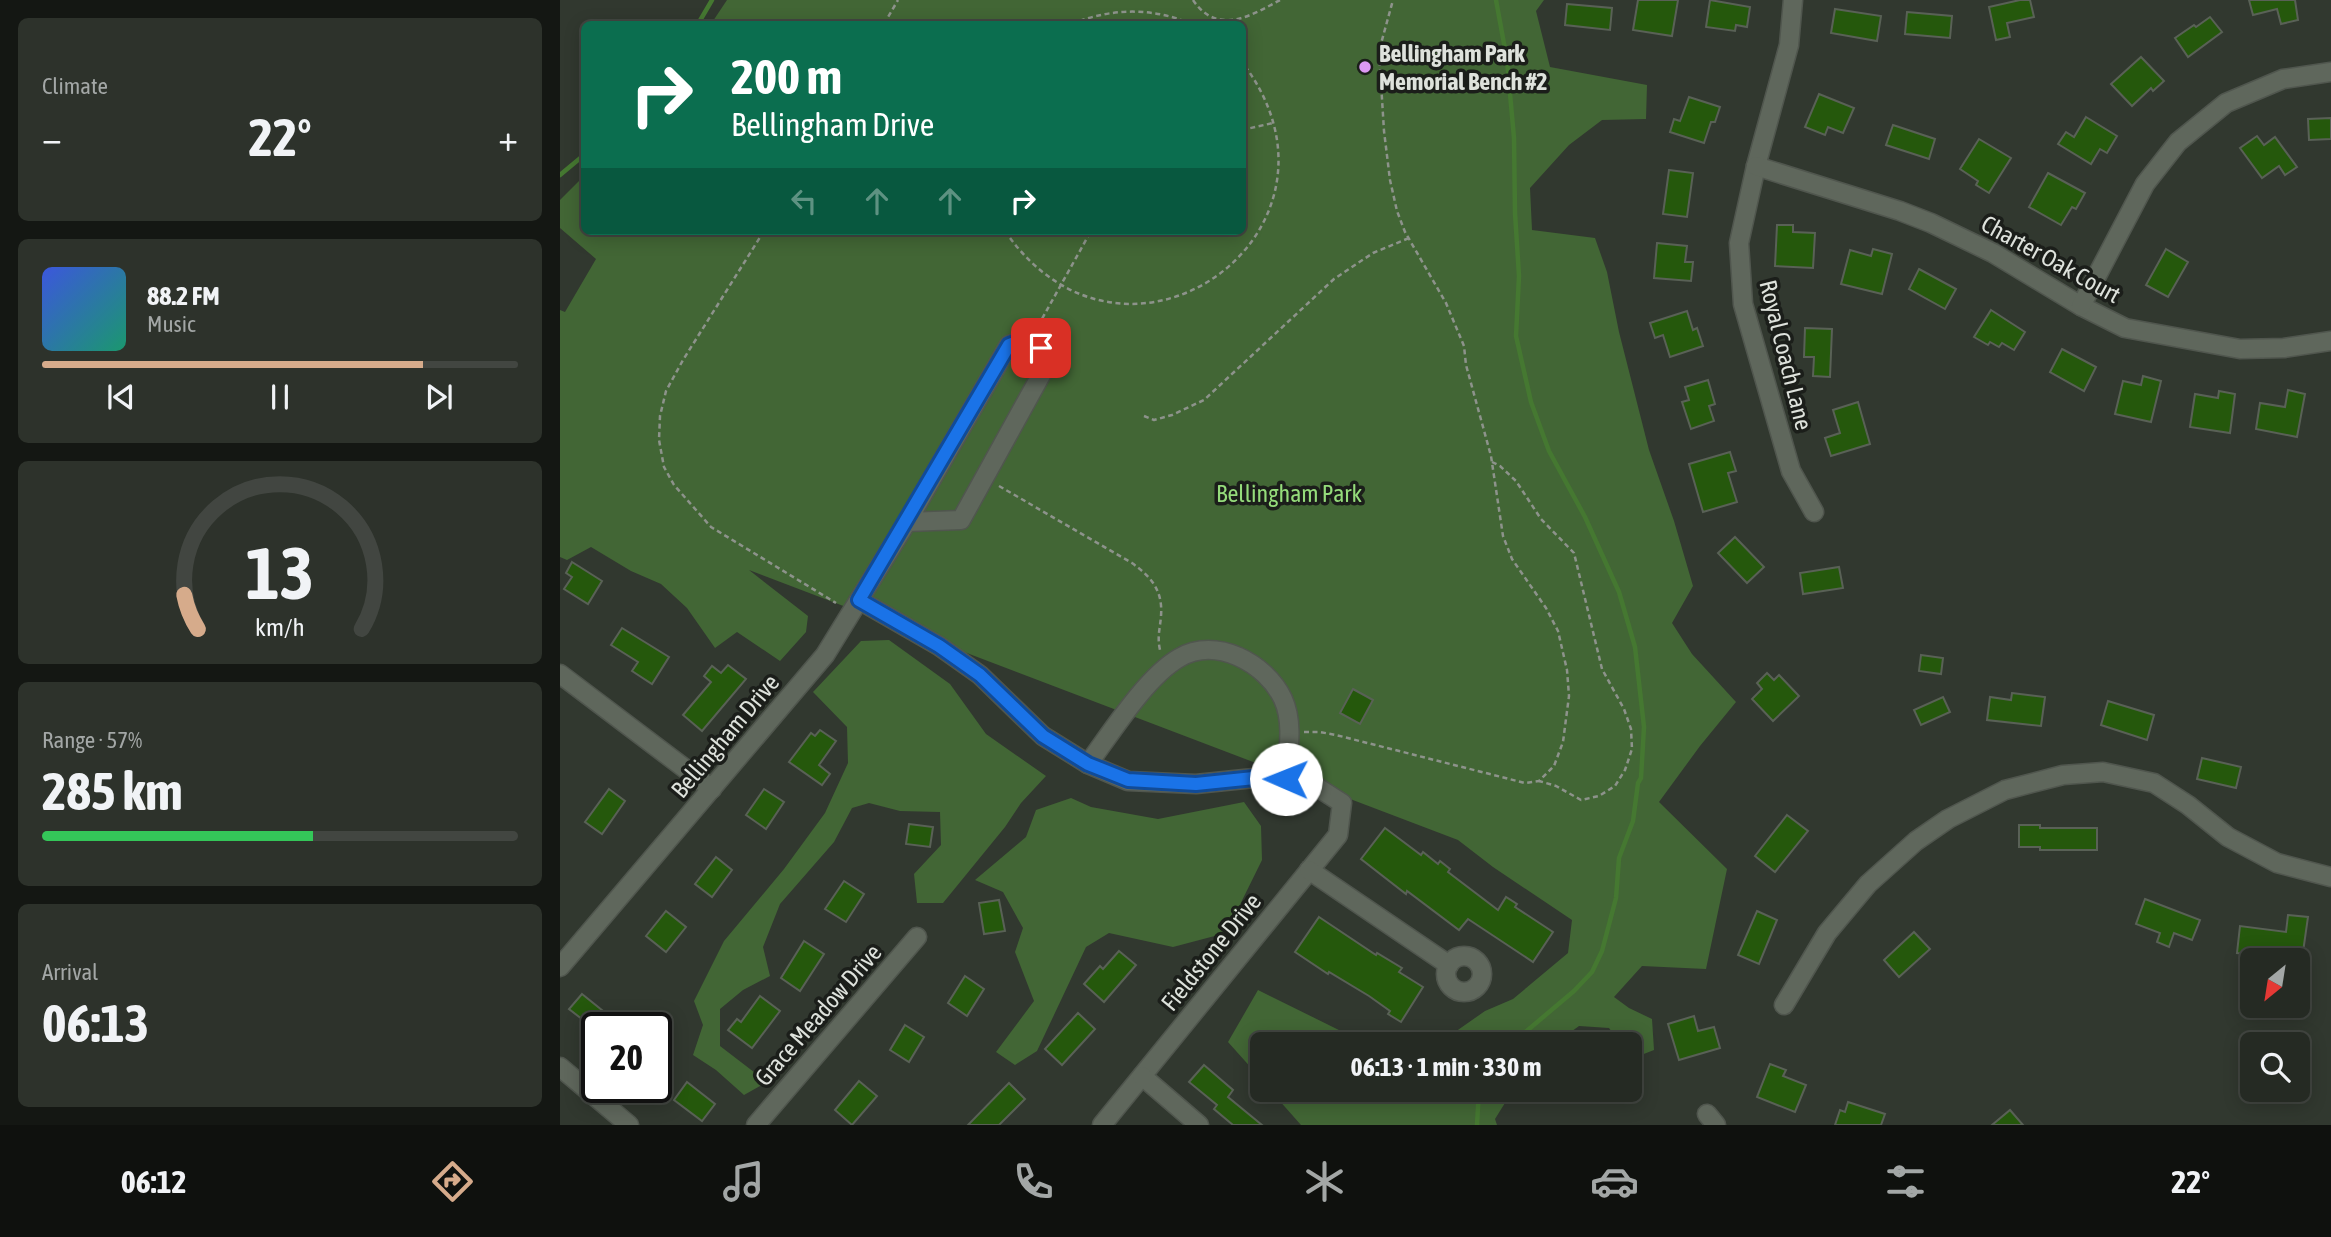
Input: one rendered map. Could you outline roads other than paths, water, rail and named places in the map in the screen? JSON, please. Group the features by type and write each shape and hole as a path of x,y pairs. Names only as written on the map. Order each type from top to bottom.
{"street":[{"name":"Royal Coach Lane","path":"1793,0 1789,45 1756,166 1739,243 1743,304 1791,471 1814,512"},
{"path":"2081,306 2145,184 2178,142 2226,103 2283,79 2331,72"},
{"name":"Charter Oak Court","path":"1756,166 1931,223 1993,253 2081,306 2125,328 2241,349 2275,349 2331,341"},
{"name":"Bellingham Drive","path":"560,967 825,655 907,522 1009,345 1025,339 1041,348 1046,366 961,520 907,522"},
{"path":"855,606 939,646 980,675 1043,736 1088,764 1128,780 1196,784 1273,776 1286,779 1290,733 1284,700 1268,677 1245,659 1220,651 1193,652 1181,656 1165,667 1088,764"},
{"path":"560,674 712,789"},
{"path":"1784,1005 1827,933 1868,884 1916,841 1948,820 2005,790 2063,775 2103,772 2154,783 2188,805 2228,837 2277,863 2331,877"},
{"name":"Fieldstone Drive","path":"1102,1125 1338,835 1342,803 1314,785 1286,779"},
{"path":"1309,870 1448,965"},
{"name":"Grace Meadow Drive","path":"756,1125 917,937"},
{"path":"560,1067 629,1125"},
{"path":"1142,1076 1199,1125"}],"waterway":[{"path":"700,21 712,0"},
{"path":"1496,0 1507,60 1514,138 1519,276 1516,336 1531,402 1549,451 1585,517 1619,592 1635,647 1644,727 1641,778 1633,821 1619,858 1616,898 1602,951 1592,972 1525,1032"},
{"path":"560,175 581,158"},
{"path":"1477,1125 1478,1102"}],"place":[{"name":"Bellingham Park Memorial Bench #2","path":"1365,67"}],"park label":[{"name":"Bellingham Park","path":"1289,493"}]}
